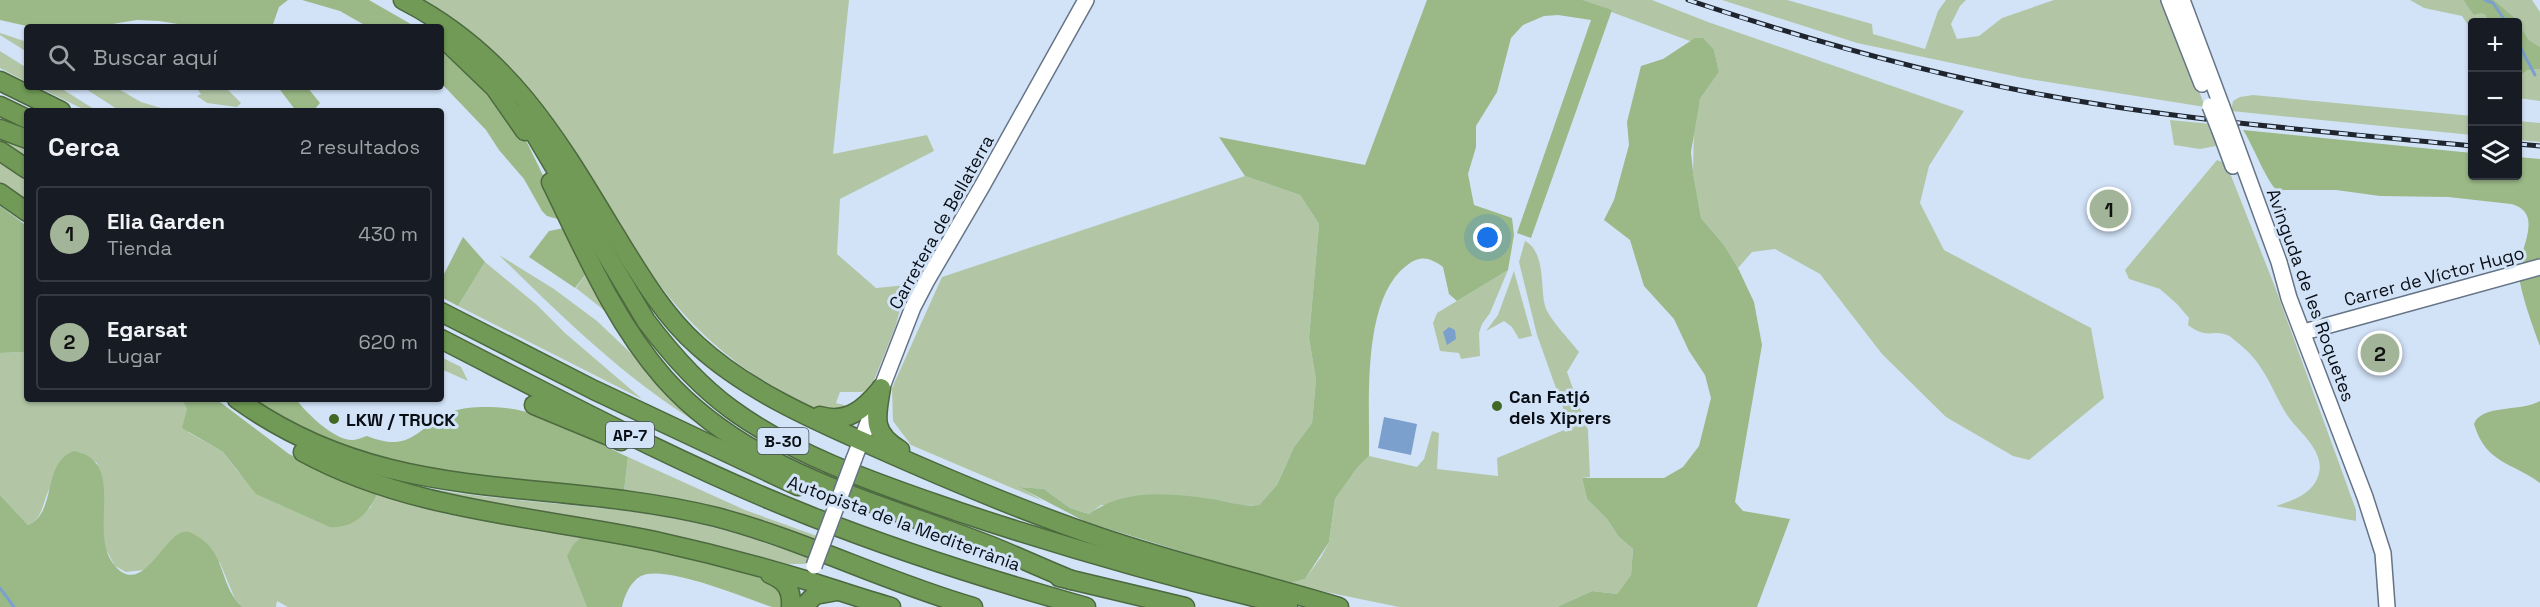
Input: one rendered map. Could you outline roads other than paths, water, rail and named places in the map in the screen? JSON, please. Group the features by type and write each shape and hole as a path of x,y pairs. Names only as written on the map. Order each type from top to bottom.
{"highway":[{"path":"390,0 428,24"},
{"path":"403,0 439,20 472,44 513,85 554,136 639,274 695,344 734,374 833,428 1002,501 1100,537 1226,576 1339,607"},
{"name":"B-30","path":"444,36 487,68 524,114 628,294 662,343 697,381 751,423 778,439 833,464 976,517 1181,579 1298,607"},
{"path":"444,37 484,77 511,109 539,156 619,316 664,378 695,408 739,441 812,479 897,513 991,546 1071,580"},
{"path":"0,81 55,108"},
{"path":"0,106 24,118"},
{"path":"0,129 24,138"},
{"path":"0,151 24,167"},
{"path":"0,193 24,210"},
{"name":"Autopista de la Mediterrània","path":"444,314 613,399 807,490 931,537 1071,580 1185,607"},
{"name":"Autopista de la Mediterrània","path":"444,340 717,477 875,541 1086,607"},
{"path":"796,409 826,418 846,417 865,408 881,388"},
{"path":"881,388 877,424 881,435 895,447 956,483"},
{"path":"233,402 259,424 305,453 358,477 412,495 452,505 600,530 726,557 796,569 817,574 842,592 891,607"},
{"path":"242,402 300,438 347,458 379,468 473,486 628,501 716,517 786,539 974,607"},
{"path":"534,405 591,430 717,477"},
{"path":"833,428 849,444 854,459 861,455 872,456 953,488 1002,501"},
{"path":"726,557 783,581 791,593 791,607"},
{"path":"803,607 815,595 842,592"}],"street":[{"name":"Carretera de Bellaterra","path":"799,607 913,307 1086,0"},
{"name":"Avinguda de les Roquetes","path":"2169,0 2216,106"},
{"name":"Avinguda de les Roquetes","path":"2182,0 2225,131 2279,262 2288,292 2365,497 2383,553 2387,607"},
{"name":"Carrer de Víctor Hugo","path":"2304,332 2540,267"}],"water":[{"path":"1449,327 1455,330 1456,339 1447,345 1443,332"},
{"path":"1384,417 1417,424 1411,455 1378,448"}],"waterway":[{"path":"2485,0 2493,3 2503,18"},
{"path":"2522,51 2535,75"},
{"path":"0,588 14,607"}],"railway":[{"path":"1688,0 1864,54 2044,95 2204,119 2468,146"},
{"path":"2522,144 2540,146"}],"place":[{"name":"Elia Garden","path":"2109,209"},
{"name":"Egarsat","path":"2380,353"},
{"name":"Can Fatjó dels Xiprers","path":"1497,406"},
{"name":"LKW / TRUCK","path":"334,419"}]}
